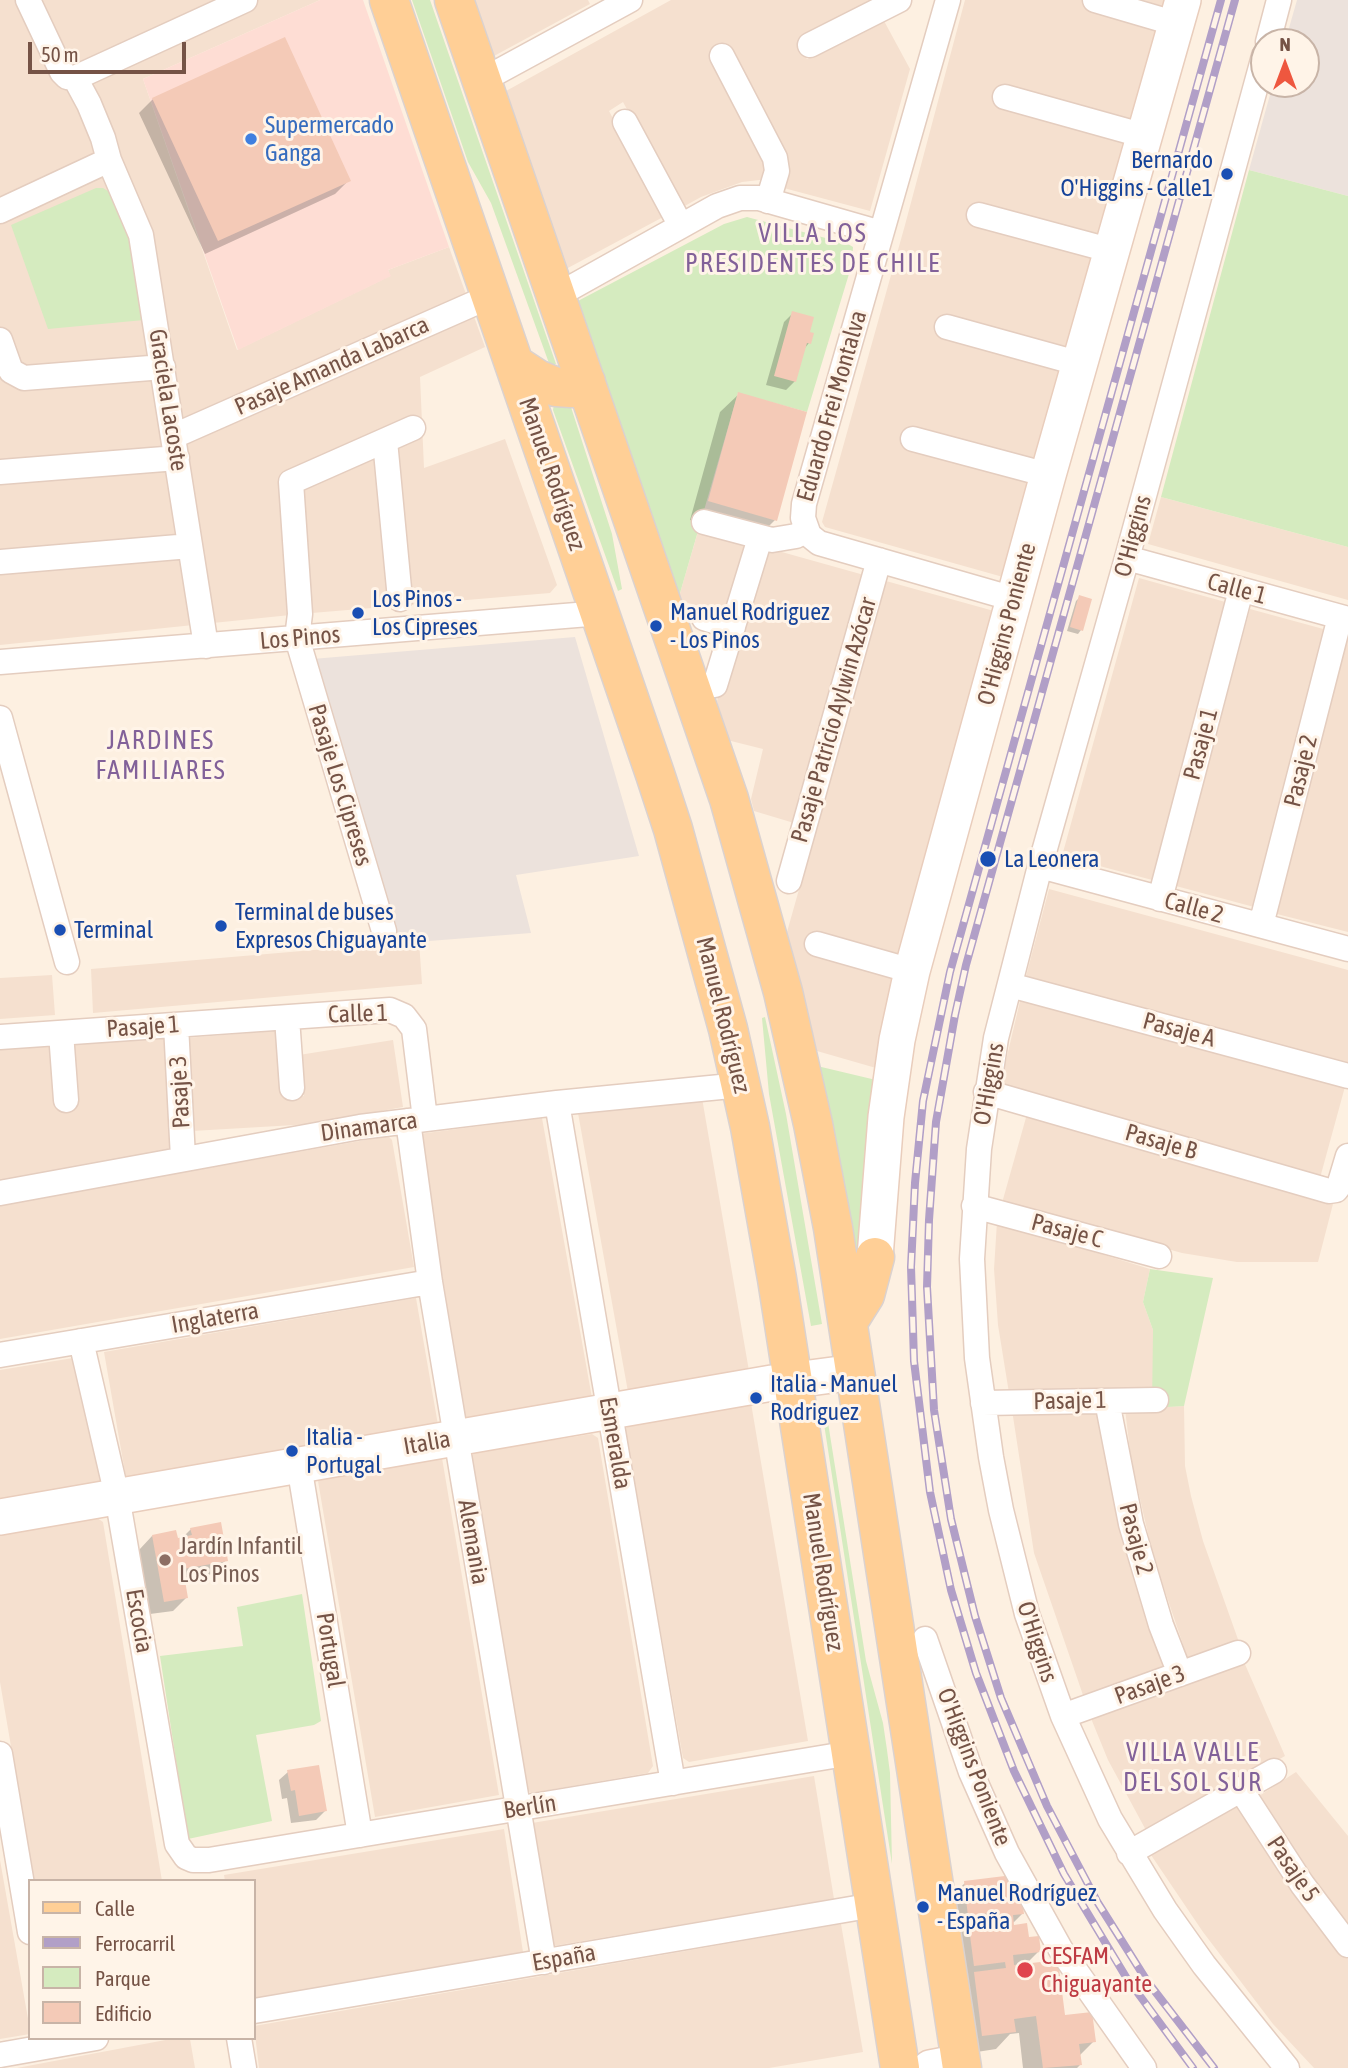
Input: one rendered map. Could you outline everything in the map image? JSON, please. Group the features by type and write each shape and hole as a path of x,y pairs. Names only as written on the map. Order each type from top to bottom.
{"main road":[{"name":"Manuel Rodríguez","path":"389,0 673,829 741,1084 766,1213 793,1380 900,2068"},
{"path":"454,0 729,799 783,992 813,1124 848,1322 951,2066"},
{"path":"514,364 537,379 556,387 571,388 586,382"},
{"path":"848,1322 865,1295 875,1257"}],"street":[{"name":"Graciela Lacoste","path":"29,0 64,75 75,78 94,115 108,160 141,236 206,646"},
{"path":"75,78 246,0"},
{"path":"481,81 604,6 630,0"},
{"path":"810,45 899,0"},
{"name":"Eduardo Frei Montalva","path":"806,530 804,504 948,0"},
{"path":"1095,0 1180,12"},
{"path":"1272,28 1279,0"},
{"name":"O'Higgins Poniente","path":"875,1257 887,1104 912,971 1048,475 1180,12"},
{"path":"722,56 775,158 777,171 768,201"},
{"path":"1005,97 1145,136"},
{"name":"O'Higgins","path":"1253,98 1040,866 1010,985 986,1092 974,1206 973,1312 990,1457 1013,1562 1035,1640 1063,1716 1093,1784 1129,1853 1204,1965 1287,2068"},
{"path":"625,122 681,226"},
{"path":"0,211 108,160"},
{"path":"556,296 728,201 749,198 768,201 881,233"},
{"path":"979,215 1113,251"},
{"name":"Pasaje Amanda Labarca","path":"0,472 175,447 491,296"},
{"path":"947,327 1080,364"},
{"path":"0,340 11,371 24,377 163,367"},
{"path":"297,638 300,614 291,482 413,428"},
{"path":"914,439 1048,475"},
{"path":"385,440 400,598"},
{"path":"704,522 760,538 785,539 806,530 819,542 1014,599"},
{"path":"715,685 760,538"},
{"path":"0,562 190,546"},
{"name":"Calle 1","path":"1127,558 1344,618"},
{"name":"Pasaje Patricio Aylwin Azócar","path":"789,881 879,560"},
{"name":"Pasaje 1","path":"1160,899 1241,590"},
{"name":"Los Pinos","path":"1,657 206,646 601,613"},
{"path":"704,618 733,627"},
{"name":"Pasaje 2","path":"1261,925 1344,618"},
{"name":"Pasaje Los Cipreses","path":"297,638 384,931"},
{"path":"0,718 67,962"},
{"name":"Calle 2","path":"1040,866 1348,949"},
{"path":"817,944 912,971"},
{"name":"Pasaje A","path":"1010,985 1348,1076"},
{"name":"Calle 1","path":"287,1018 383,1010 404,1016 410,1021 416,1037 416,1120"},
{"path":"287,1018 292,1088"},
{"name":"Pasaje 1","path":"0,1037 287,1018"},
{"name":"Pasaje 3","path":"176,1025 183,1158"},
{"path":"61,1033 66,1100"},
{"name":"Dinamarca","path":"0,1193 323,1133 557,1103 741,1084"},
{"name":"Pasaje B","path":"986,1092 1329,1191 1336,1190 1339,1186 1348,1156"},
{"name":"Esmeralda","path":"557,1103 673,1783"},
{"name":"Alemania","path":"416,1120 430,1282 544,1962"},
{"name":"Pasaje C","path":"974,1206 1159,1256"},
{"name":"Inglaterra","path":"0,1355 430,1282"},
{"name":"Escocia","path":"81,1341 117,1496 177,1844 186,1857 211,1870"},
{"name":"Italia","path":"0,1517 609,1411 855,1372"},
{"name":"Pasaje 1","path":"983,1403 1157,1399"},
{"name":"Pasaje 2","path":"1107,1401 1131,1524 1153,1600 1180,1674"},
{"name":"Portugal","path":"299,1465 360,1835"},
{"name":"O'Higgins Poniente","path":"925,1639 971,1772 1007,1853 1061,1950 1144,2068"},
{"name":"Pasaje 3","path":"1063,1716 1238,1653"},
{"name":"Berlín","path":"211,1870 360,1835 851,1753"},
{"path":"0,1754 28,1920"},
{"path":"1129,1853 1274,1771"},
{"name":"Pasaje 5","path":"1241,1790 1302,1884 1348,1945"},
{"name":"España","path":"256,2011 874,1905"},
{"path":"0,2055 48,2042 72,2040"},
{"path":"239,2040 244,2068"}],"shaded area":[{"path":"0,0 320,0 143,79 237,350 390,276 388,270 449,247 485,347 420,377 424,468 505,439 557,585 550,593 300,614 0,645"},
{"path":"320,0 363,0 449,247 388,270 391,276 238,350 143,79"},
{"path":"475,0 588,0 590,4 494,56"},
{"path":"671,0 884,0 798,44 807,59 883,19 910,69 870,211 780,187 788,161 726,44 713,51 772,164 768,179 742,182 701,197 681,208 623,102 609,111 665,216 566,269 506,91"},
{"path":"965,0 1165,0 1003,577 825,527 822,522"},
{"path":"1297,0 1348,0 1348,196 1249,170 1269,98 1320,98 1320,28 1289,28"},
{"path":"1161,497 1348,547 1348,600 1148,544"},
{"path":"699,528 752,543 730,615 678,600"},
{"path":"764,547 864,575 794,823 754,811 751,799 763,749 727,740 717,701"},
{"path":"1139,578 1229,603 1156,881 1062,856"},
{"path":"886,581 994,611 899,957 811,932 805,950 894,975 876,1068 817,1051 787,932"},
{"path":"1250,609 1327,630 1254,907 1176,886"},
{"path":"1345,635 1348,636 1348,932 1273,913"},
{"path":"575,637 639,856 516,875 531,933 391,944 312,659"},
{"path":"1049,889 1348,970 1348,1068 1025,980"},
{"path":"419,941 422,984 93,1013 91,969"},
{"path":"52,975 55,1015 0,1019 0,978"},
{"path":"1021,997 1346,1083 1320,1178 999,1090"},
{"path":"275,1031 284,1099 304,1096 299,1055 393,1040 403,1107 312,1124 192,1131 185,1038"},
{"path":"164,1036 171,1148 167,1152 0,1180 0,1047 55,1043 60,1110 76,1109 72,1043"},
{"path":"702,1098 749,1371 628,1392 578,1113"},
{"path":"1027,1114 1334,1200 1318,1262 1237,1262 1182,1253 1002,1203"},
{"path":"542,1118 592,1398 466,1420 419,1134"},
{"path":"388,1136 392,1140 414,1267 0,1339 0,1205"},
{"path":"997,1222 1150,1269 1143,1302 1153,1330 1155,1391 1009,1393 998,1325 994,1269"},
{"path":"416,1298 438,1425 126,1478 104,1352"},
{"path":"79,1357 102,1483 0,1500 0,1370"},
{"path":"751,1403 808,1741 689,1762 683,1758 625,1430 629,1423"},
{"path":"1184,1406 1185,1466 1191,1496 1203,1541 1240,1645 1190,1665 1153,1556 1131,1459 1125,1409"},
{"path":"1100,1407 1169,1672 1084,1698 1034,1553 1012,1410"},
{"path":"592,1434 598,1438 653,1766 648,1773 531,1793 525,1788 470,1458 475,1452"},
{"path":"442,1458 499,1795 375,1817 317,1475"},
{"path":"93,1515 103,1522 162,1879 34,1879 0,1682 0,1531"},
{"path":"1244,1662 1285,1756 1148,1834 1108,1760 1090,1716"},
{"path":"1296,1772 1348,1836 1348,1928 1298,1858 1259,1796"},
{"path":"814,1776 834,1899 553,1946 532,1823"},
{"path":"1237,1806 1327,1934 1348,1959 1348,2068 1314,2068 1273,2024 1203,1932 1151,1855"},
{"path":"504,1829 523,1952 256,1999 256,1879 225,1879 224,1875"},
{"path":"0,1860 28,2019 28,2034 0,2039"},
{"path":"841,1924 863,2052 769,2068 259,2068 256,2026"},
{"path":"165,2040 190,2040 195,2068 17,2068"}],"green space":[{"path":"412,0 430,0 556,364 550,366 491,203 468,162"},
{"path":"1249,170 1348,196 1348,547 1161,497"},
{"path":"96,188 103,188 111,193 133,248 144,320 48,329 11,225"},
{"path":"747,217 848,244 853,247 852,264 807,412 738,393 678,600 576,302 724,224"},
{"path":"554,404 570,404 612,534 622,589 618,591 553,410"},
{"path":"765,1017 786,1114 822,1324 811,1326 769,1094 762,1018"},
{"path":"813,1065 876,1080 860,1295"},
{"path":"1150,1269 1213,1278 1184,1406 1152,1408 1153,1330 1143,1302"},
{"path":"826,1410 866,1661 883,1723 887,1750 892,1864 822,1411"},
{"path":"302,1594 321,1721 314,1725 256,1735 272,1821 188,1839 160,1656 243,1646 237,1607"}],"building":[{"name":"Supermercado Ganga","path":"285,37 351,181 218,241 152,98"},
{"path":"792,311 814,317 810,332 814,333 811,344 807,343 796,382 774,376"},
{"path":"738,392 807,412 777,521 708,501"},
{"path":"1079,595 1092,599 1083,631 1070,627"},
{"path":"221,1522 228,1561 183,1569 188,1598 164,1602 152,1535 176,1530 178,1538 192,1535 190,1528"},
{"path":"319,1765 327,1811 299,1816 295,1790 291,1791 287,1770"},
{"name":"CESFAM Chiguayante","path":"1013,1875 1021,1890 1024,1914 1013,1915 1014,1925 1027,1923 1029,1937 1039,1936 1041,1952 1013,1955 1014,1965 1058,1960 1065,2015 1092,2012 1096,2042 1079,2044 1082,2065 1043,2068 1036,2016 1014,2019 1016,2032 982,2036 974,1972 1006,1968 1005,1962 974,1966 968,1920 999,1916 998,1912 968,1916 964,1881"}],"railway":[{"path":"1193,2068 1126,1977 1064,1874 1014,1771 976,1673 951,1590 930,1492 914,1361 911,1267 923,1101 950,972 1221,0"},
{"path":"1214,2068 1147,1981 1098,1903 1047,1806 1001,1698 975,1616 951,1519 934,1410 927,1287 936,1122 966,965 1235,0"}],"place":[{"name":"Supermercado Ganga","path":"251,139"},
{"name":"Bernardo O'Higgins - Calle1","path":"1227,174"},
{"name":"Los Pinos - Los Cipreses","path":"358,613"},
{"name":"Manuel Rodriguez - Los Pinos","path":"656,626"},
{"name":"La Leonera","path":"988,859"},
{"name":"Terminal de buses Expresos Chiguayante","path":"221,926"},
{"name":"Terminal","path":"60,930"},
{"name":"Italia - Manuel Rodriguez","path":"756,1398"},
{"name":"Italia - Portugal","path":"292,1451"},
{"name":"Jardín Infantil Los Pinos","path":"165,1560"},
{"name":"Manuel Rodríguez - España","path":"923,1907"},
{"name":"CESFAM Chiguayante","path":"1025,1970"}],"district":[{"name":"VILLA LOS PRESIDENTES DE CHILE","path":"813,249"},
{"name":"JARDINES FAMILIARES","path":"161,756"},
{"name":"VILLA VALLE DEL SOL SUR","path":"1193,1768"}]}
